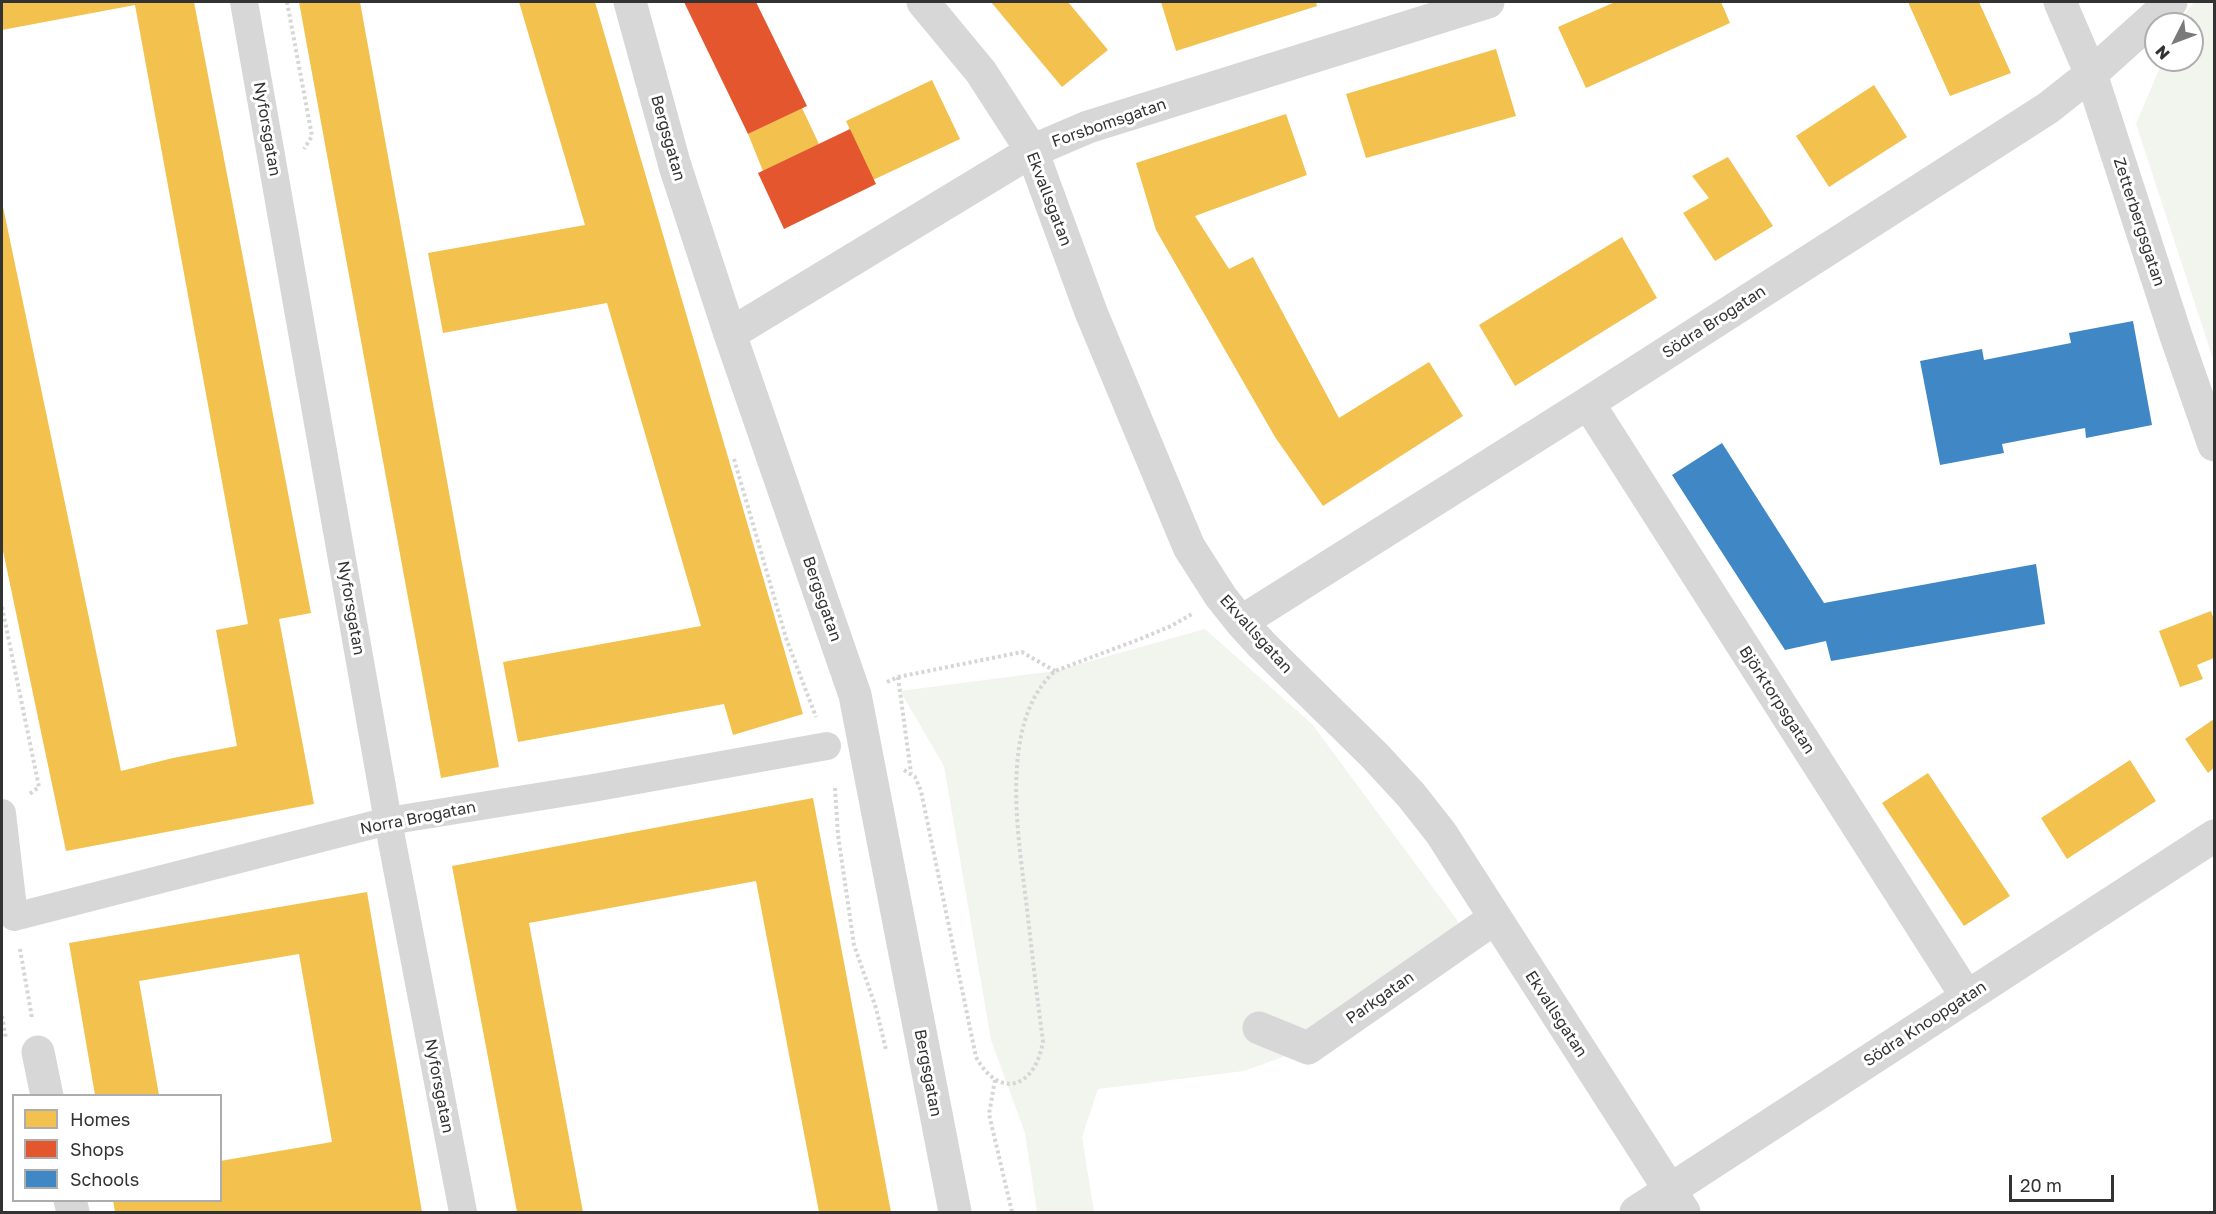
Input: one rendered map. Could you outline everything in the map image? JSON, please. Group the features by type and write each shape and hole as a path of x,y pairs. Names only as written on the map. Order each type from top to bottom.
{"street":[{"name":"Nyforsgatan","path":"244,2 388,821 463,1212"},
{"name":"Bergsgatan","path":"630,2 675,166 730,334 855,695 955,1212"},
{"name":"Ekvallsgatan","path":"923,2 981,72 1032,151 1091,312 1189,547 1231,610 1262,645 1375,756 1411,795 1441,833 1677,1202"},
{"name":"Forsbomsgatan","path":"730,334 1032,151 1088,127 1488,2"},
{"name":"Zetterbergsgatan","path":"2060,2 2091,74 2214,444"},
{"name":"Södra Brogatan","path":"1231,610 1588,403 2048,108 2091,74 2171,2"},
{"name":"Björktorpsgatan","path":"1588,403 1967,997"},
{"name":"Norra Brogatan","path":"14,917 388,821 581,790 827,746"},
{"path":"2,815 14,917"},
{"name":"Södra Knoopgatan","path":"1636,1212 1677,1202 1967,997 2214,836"},
{"name":"Parkgatan","path":"1259,1028 1308,1048 1495,918"},
{"path":"38,1052 47,1094"}],"path":[{"path":"278,193 312,136 287,2"},
{"path":"733,455 786,638 827,746 835,790 838,835 854,945 876,1008 886,1054"},
{"path":"2,607 39,787 2,815"},
{"path":"1055,671 1022,652 898,677 911,773 921,791 976,1057 983,1071 995,1080 1009,1083 1016,1082 1034,1071 1040,1058 1042,1041 1016,800 1018,758 1024,726 1035,697 1045,679 1055,671 1171,626 1231,610"},
{"path":"900,769 911,773"},
{"path":"14,917 38,1052"},
{"path":"995,1080 989,1114 1012,1212"}],"shaded area":[{"path":"2194,2 2214,2 2214,362 2136,124 2158,72 2204,72 2204,12 2187,12"},
{"path":"1205,629 1312,724 1457,920 1463,940 1308,1048 1244,1071 1098,1089 1082,1137 1094,1212 1037,1212 1025,1133 991,1040 944,766 900,691 1055,671"}],"building: Homes":[{"path":"2,2 194,2 311,613 279,619 314,804 66,851 2,546 2,202 121,771 237,746 216,630 248,624 135,5 2,30"},
{"path":"299,2 360,2 499,767 441,778"},
{"path":"519,2 595,2 803,714 733,735 724,704 518,742 503,662 701,626 607,303 443,333 428,253 585,225"},
{"path":"991,2 1068,2 1108,50 1062,87"},
{"path":"1161,2 1316,2 1317,6 1176,51"},
{"path":"1615,2 1721,2 1730,23 1586,88 1558,27"},
{"path":"1908,2 1979,2 2011,73 1950,96"},
{"path":"1496,49 1516,116 1366,158 1346,94"},
{"path":"932,80 960,139 873,180 846,121"},
{"path":"1874,85 1907,137 1829,187 1796,136"},
{"path":"802,108 819,144 763,171 748,134"},
{"path":"1286,114 1307,175 1195,216 1229,269 1253,257 1339,418 1429,362 1463,416 1323,506 1275,437 1156,230 1136,163"},
{"path":"1728,157 1773,226 1715,261 1683,213 1709,198 1692,176"},
{"path":"1622,237 1657,298 1515,386 1479,325"},
{"path":"2211,611 2214,620 2214,658 2197,665 2203,679 2180,687 2159,631"},
{"path":"2214,719 2214,768 2208,773 2185,739"},
{"path":"2130,760 2156,801 2067,859 2041,818"},
{"path":"1928,773 2010,896 1964,926 1882,803"},
{"path":"813,798 891,1212 819,1212 756,881 529,923 583,1212 517,1212 452,866"},
{"path":"367,892 422,1212 115,1212 113,1202 222,1202 222,1161 332,1142 299,954 139,981 159,1094 95,1094 69,943"}],"building: Shops":[{"path":"684,2 756,2 807,106 748,134"},
{"path":"850,129 876,184 784,229 758,173"}],"building: Schools":[{"path":"2133,321 2152,425 2086,438 2085,428 2002,444 2004,453 1940,465 1920,361 1982,349 1984,360 2071,343 2069,333"},
{"path":"1722,443 1824,603 2036,564 2045,624 1831,661 1826,641 1785,650 1672,475"}]}
